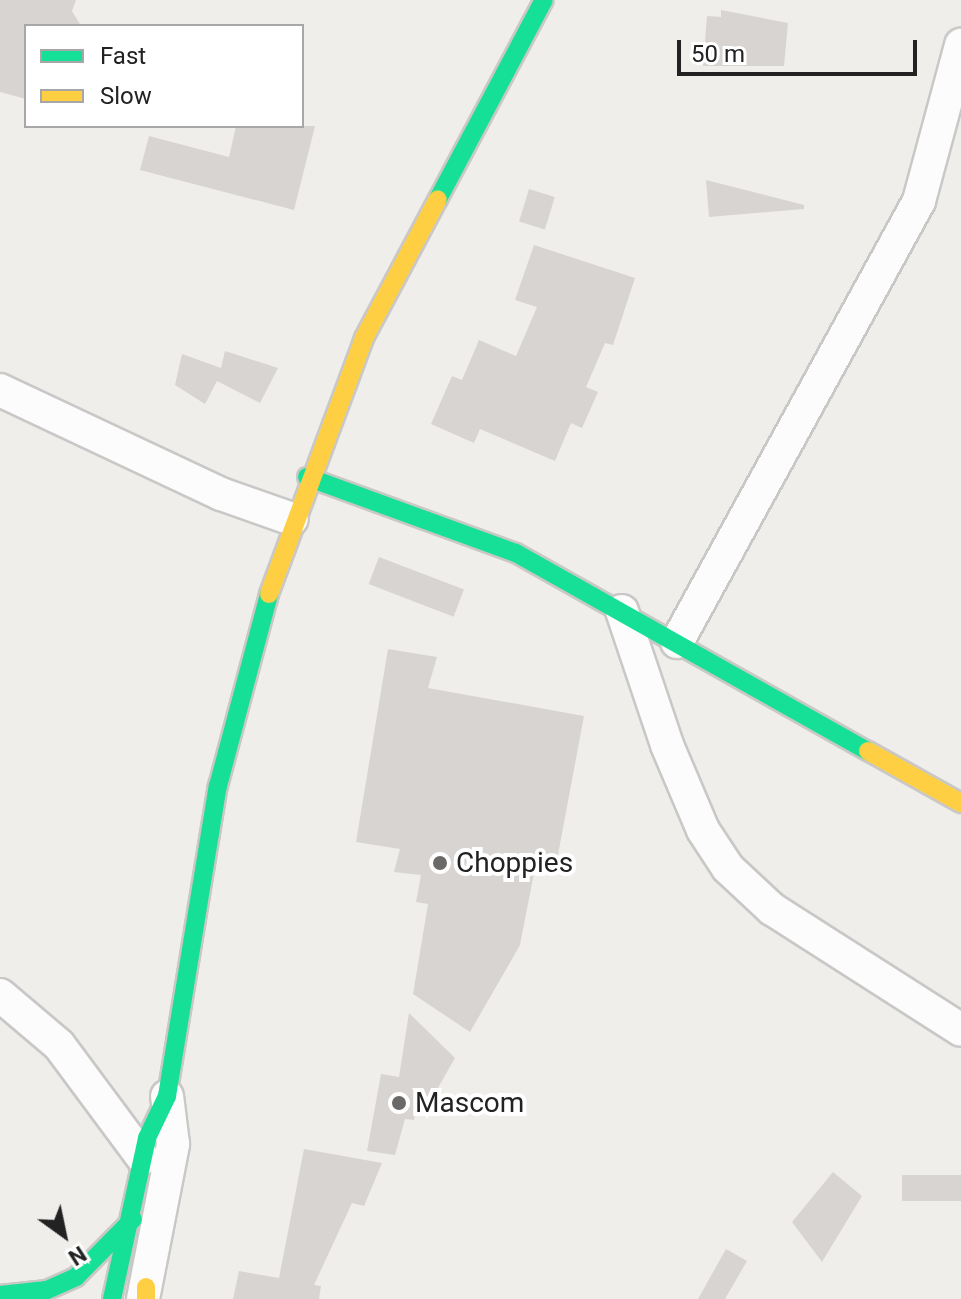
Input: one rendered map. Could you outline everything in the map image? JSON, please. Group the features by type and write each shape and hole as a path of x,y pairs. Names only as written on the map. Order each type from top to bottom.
{"street":[{"path":"112,1299 133,1219 143,1158 167,1096 218,786 292,519 307,477 399,266 544,0"},
{"path":"677,642 919,201 961,45"},
{"path":"0,390 221,494 292,519"},
{"path":"307,477 516,553 961,803"},
{"path":"622,611 667,745 703,830 728,868 772,909 961,1030"},
{"path":"0,995 67,1055 143,1158"},
{"path":"145,1295 173,1144 167,1096"},
{"path":"0,1295 47,1290 76,1277 133,1219"}],"building":[{"path":"0,0 76,0 72,11 80,24 24,24 24,98 0,92"},
{"path":"721,10 788,23 784,66 703,66 707,16 721,17"},
{"path":"315,126 294,210 140,170 149,136 229,157 236,128"},
{"path":"706,180 804,205 804,209 709,217"},
{"path":"529,189 555,197 545,229 519,222"},
{"path":"534,245 635,278 613,345 605,343 586,387 598,392 582,428 571,423 555,461 480,429 474,443 431,424 452,376 462,380 479,340 516,356 537,307 515,300"},
{"path":"225,351 278,368 260,403 217,381 205,404 175,385 182,354 221,368"},
{"path":"379,557 464,590 454,617 369,584"},
{"path":"388,649 437,657 428,688 584,716 554,876 534,873 520,945 470,1032 413,994 428,904 416,902 421,875 394,872 400,849 356,842"},
{"path":"409,1013 455,1058 430,1102 417,1104 414,1120 405,1119 395,1155 367,1151 381,1074 399,1077"},
{"path":"304,1149 382,1163 364,1206 352,1203 314,1285 321,1286 319,1299 233,1299 239,1271 279,1278"},
{"path":"833,1172 862,1196 822,1262 792,1222"},
{"path":"902,1175 961,1175 961,1201 902,1201"},
{"path":"726,1249 747,1261 725,1299 698,1299"}],"traffic: fast":[{"path":"438,199 544,0"},
{"path":"307,477 516,553 868,751"},
{"path":"112,1299 147,1138 167,1096 218,786 269,594"},
{"path":"0,1295 47,1290 76,1277 133,1219"}],"traffic: slow":[{"path":"269,594 364,338 438,199"},
{"path":"868,751 961,803"},
{"path":"146,1287 146,1299"}],"place":[{"name":"Choppies","path":"440,863"},
{"name":"Mascom","path":"399,1103"}]}
